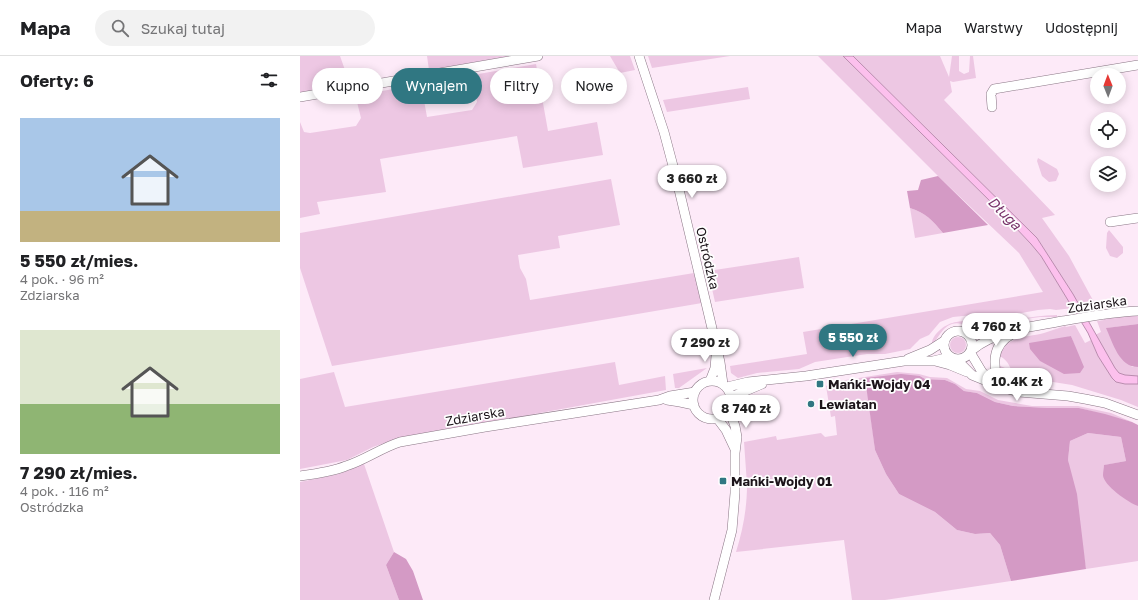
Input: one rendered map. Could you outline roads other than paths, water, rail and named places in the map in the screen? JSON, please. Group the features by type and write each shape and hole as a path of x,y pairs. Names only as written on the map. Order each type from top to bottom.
{"street":[{"path":"300,97 538,56"},
{"name":"Ostródzka","path":"639,56 662,126 677,180 725,386"},
{"path":"992,106 991,94 994,89 1138,65"},
{"path":"1110,222 1138,218"},
{"name":"Zdziarska","path":"963,331 1022,329 1112,313 1138,312"},
{"path":"995,384 994,363 997,349 1003,340 1022,329"},
{"name":"Zdziarska","path":"971,351 988,339 1012,330"},
{"path":"904,361 930,350 944,341 949,333 963,331 972,341 971,351 982,372 995,384"},
{"path":"944,341 944,350 968,372"},
{"name":"Ostródzka","path":"710,381 715,368 717,351"},
{"path":"725,386 904,361 933,361 965,358 971,351"},
{"path":"933,361 950,365 995,384 1019,392 1068,396 1090,400 1138,415"},
{"path":"714,600 732,530 735,493 735,449 737,437 729,410 731,399 729,390 725,386 715,381 710,381 702,383 694,392 694,405 698,413 705,418 717,418 726,414 729,410"},
{"path":"731,399 736,395 766,381"},
{"name":"Zdziarska","path":"300,476 331,471 346,466 390,446 406,441 485,427 660,400 670,396 694,392"},
{"name":"Zdziarska","path":"660,400 694,405"},
{"path":"717,418 726,430 735,449"}],"water":[{"name":"Długa","path":"843,56 853,56 1037,238 1073,294 1115,368 1119,373 1138,376 1138,384 1116,382 1112,378 1098,356 1088,333 1041,256 1031,244 997,208"}],"place":[{"name":"Mańki-Wojdy 04","path":"820,384"},
{"name":"Lewiatan","path":"811,404"},
{"name":"Mańki-Wojdy 01","path":"723,481"}]}
